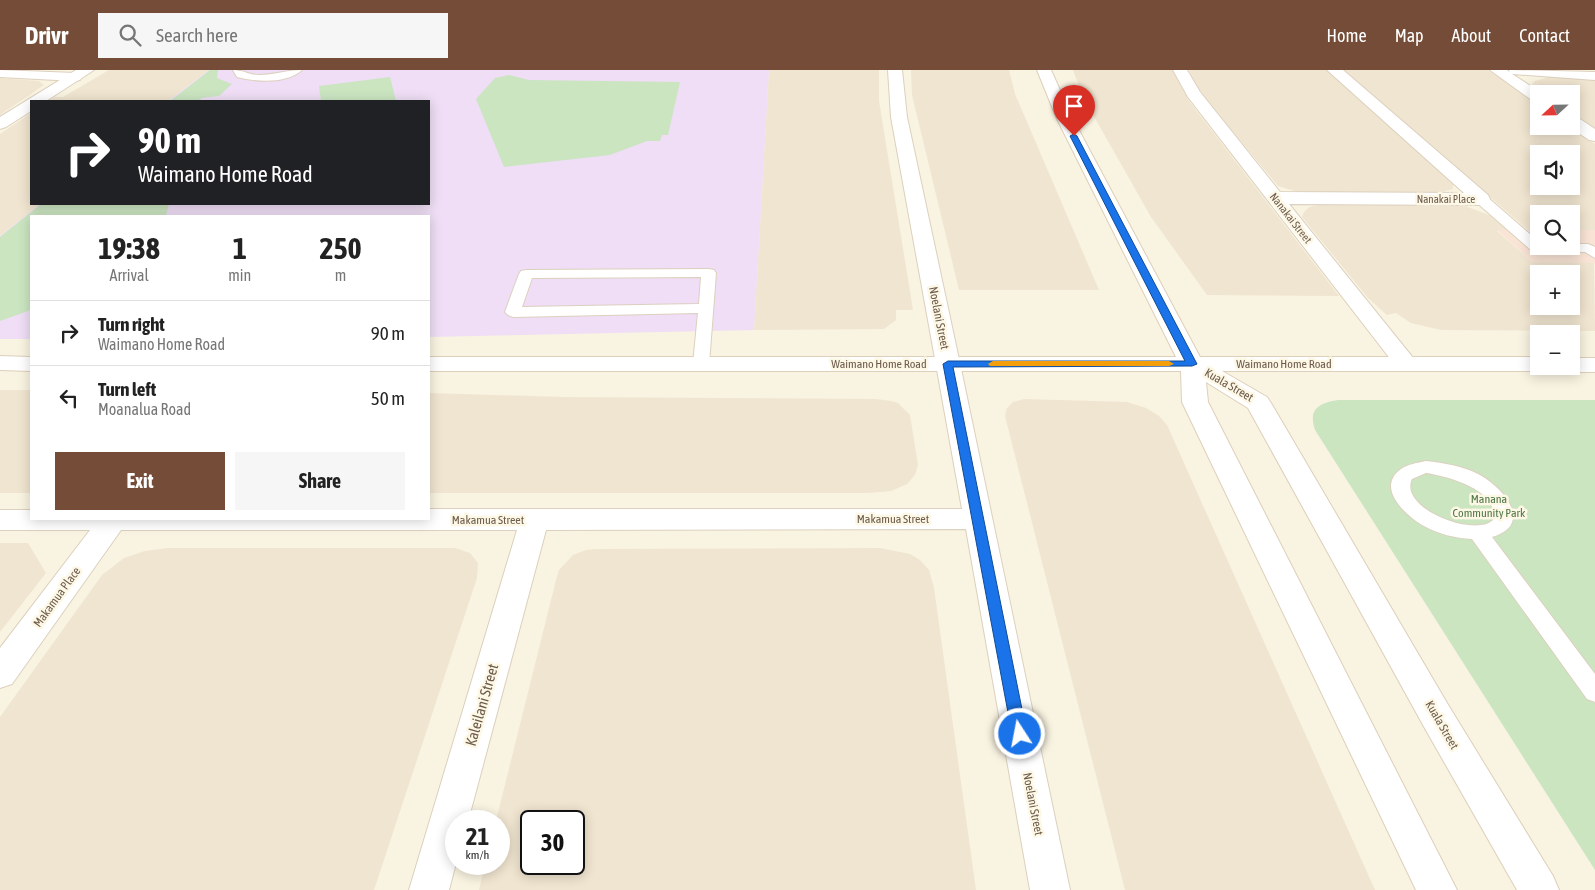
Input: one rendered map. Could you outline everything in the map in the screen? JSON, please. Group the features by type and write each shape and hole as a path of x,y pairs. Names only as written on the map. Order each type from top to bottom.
{"street":[{"name":"Noelani Street","path":"895,70 899,117 1050,890"},
{"path":"1044,70 1048,83 1065,118 1192,364"},
{"name":"Nanakai Street","path":"1180,70 1193,94 1406,364"},
{"name":"Nanakai Place","path":"1334,70 1480,199"},
{"path":"1497,70 1530,92"},
{"path":"1516,70 1595,76"},
{"path":"0,73 81,73"},
{"path":"37,100 81,73"},
{"path":"0,124 30,105"},
{"path":"1580,126 1595,136"},
{"name":"Nanakai Place","path":"1276,198 1480,199"},
{"path":"0,364 30,364"},
{"name":"Waimano Home Road","path":"430,364 1530,364"},
{"name":"Kuala Street","path":"1192,364 1195,402 1437,890"},
{"name":"Kuala Street","path":"1192,364 1258,403 1435,714 1539,890"},
{"path":"1580,365 1595,365"},
{"name":"Makamua Street","path":"0,520 977,519"},
{"name":"Makamua Place","path":"0,674 113,520"},
{"name":"Kaleilani Street","path":"429,890 534,520"}],"lane":[{"path":"238,70 241,75 257,78 279,76 297,70"},
{"path":"1480,199 1537,248 1588,248 1595,254"},
{"path":"701,364 707,308 709,274 526,274 513,312 707,308"},
{"path":"1478,533 1493,530 1502,524 1505,515 1501,504 1492,492 1478,482 1461,474 1443,469 1426,468 1413,470 1403,475 1399,484 1401,494 1410,506 1441,526 1478,533 1595,692"}],"shaded area":[{"path":"109,70 209,70 169,100 50,100 55,97 63,97"},
{"path":"209,70 769,70 754,330 430,337 430,215 30,215 30,339 0,339 0,236 39,205 430,205 430,100 169,100"},
{"path":"769,70 879,70 879,101 913,310 896,310 896,320 884,329 754,330"},
{"path":"911,70 1009,70 1015,94 1099,290 959,290 912,95"},
{"path":"1073,70 1172,70 1189,101 1339,296 1207,295 1151,217 1083,97"},
{"path":"1189,70 1327,70 1445,175 1453,183 1453,189 1435,194 1301,193 1278,186 1213,108 1196,85"},
{"path":"1343,70 1488,70 1530,99 1530,135 1580,134 1595,144 1595,230 1580,230 1580,205 1530,205 1530,230"},
{"path":"1549,77 1595,80 1595,130 1580,120 1580,85 1533,85 1535,81"},
{"path":"0,78 39,81 44,85 0,115"},
{"path":"30,114 30,205 39,205 0,236 0,134"},
{"path":"1323,204 1450,204 1465,206 1489,215 1507,230 1497,231 1532,262 1594,262 1595,331 1580,331 1580,325 1530,325 1530,331 1441,330 1411,323 1396,313 1387,315 1368,298 1302,217 1309,207"},
{"path":"1497,230 1530,230 1530,255 1580,255 1580,230 1595,230 1595,263 1532,262"},
{"path":"0,390 30,390 30,493 0,493"},
{"path":"430,393 563,397 876,399 898,403 910,415 918,465 915,475 907,484 891,491 868,493 430,493"},
{"path":"1024,399 1127,402 1146,408 1159,416 1167,425 1375,890 1125,890 1005,416 1007,408 1013,402"},
{"path":"0,543 28,543 46,573 0,632"},
{"path":"168,548 455,548 470,553 478,563 477,578 374,890 0,890 0,717 102,575 124,558 145,551"},
{"path":"880,548 910,554 920,560 929,570 934,588 976,890 479,890 482,875 510,875 510,810 499,810 559,570 573,555 586,550"}],"green space":[{"path":"210,70 218,70 217,78 232,84 219,96 201,98 200,100 171,100"},
{"path":"509,75 529,80 680,82 668,135 662,135 660,141 647,141 610,155 504,167 476,99 495,78"},
{"path":"390,77 396,100 321,100 319,86"},
{"path":"40,205 169,205 166,215 30,215 30,310 0,321 0,237"},
{"name":"Manana Community Park","path":"1338,400 1595,400 1595,870 1315,430 1313,417 1317,408 1325,403"}],"slow traffic":[{"path":"993,364 1169,364"}],"route":[{"path":"1020,734 948,364 1192,364 1074,136"}]}
